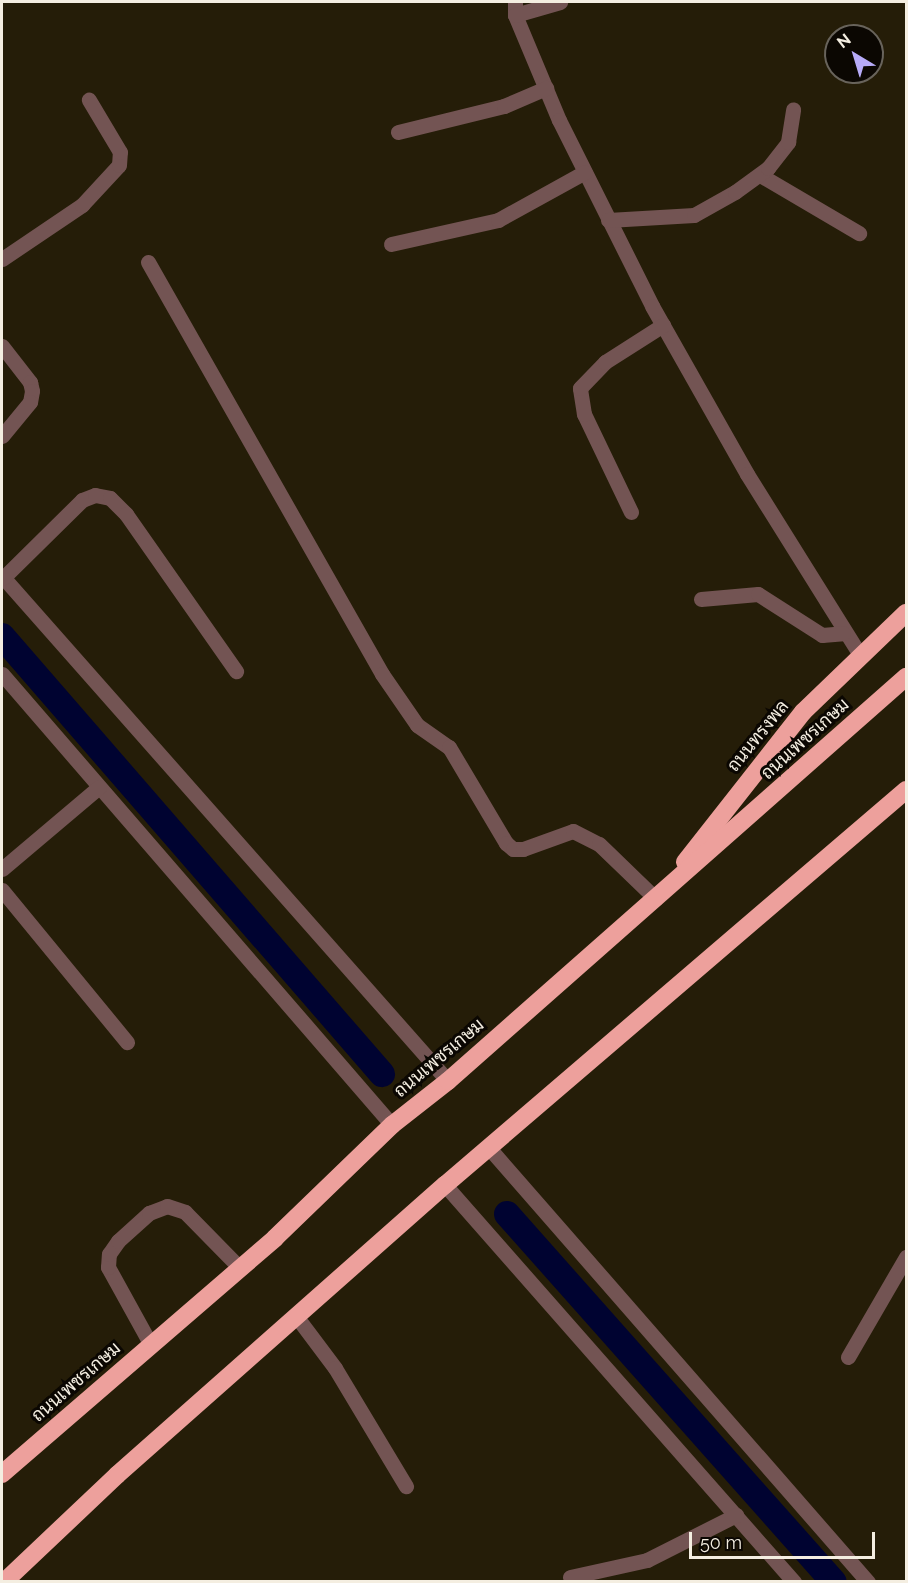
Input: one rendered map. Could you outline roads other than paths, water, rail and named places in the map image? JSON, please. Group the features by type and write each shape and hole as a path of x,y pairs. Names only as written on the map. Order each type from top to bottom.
{"highway":[{"name":"ถนนทรงพล","path":"656,898 803,712 906,613"},
{"name":"ถนนเพชรเกษม","path":"2,1474 240,1268 392,1125 448,1081 906,677"},
{"path":"4,1581 296,1316 445,1185 490,1149 906,790"}],"street":[{"path":"560,2 515,8 546,88 608,220 663,325 843,633 860,655"},
{"path":"398,132 504,106 546,88"},
{"path":"2,260 82,205 118,165 120,152 89,100"},
{"path":"608,220 694,215 760,175 788,142 793,109"},
{"path":"391,244 498,220 585,172"},
{"path":"760,175 859,233"},
{"path":"148,262 382,674 417,725 449,747 506,843 513,849 523,849 573,831 599,844 656,898"},
{"path":"631,512 584,414 580,388 605,362 663,325"},
{"path":"2,346 30,382 32,391 30,402 2,436"},
{"path":"236,671 126,514 110,498 95,495 82,500 2,577 448,1081"},
{"path":"701,599 758,594 822,634 843,633"},
{"path":"2,674 392,1125"},
{"path":"2,869 99,787"},
{"path":"2,890 127,1042"},
{"path":"490,1149 868,1581"},
{"path":"445,1185 794,1581"},
{"path":"151,1345 108,1267 109,1254 118,1241 149,1213 167,1206 185,1212 240,1268"},
{"path":"848,1357 906,1257"},
{"path":"296,1316 335,1368 406,1486"},
{"path":"570,1577 647,1560 736,1515"}],"waterway":[{"path":"2,636 382,1074"},
{"path":"507,1214 834,1582"}]}
